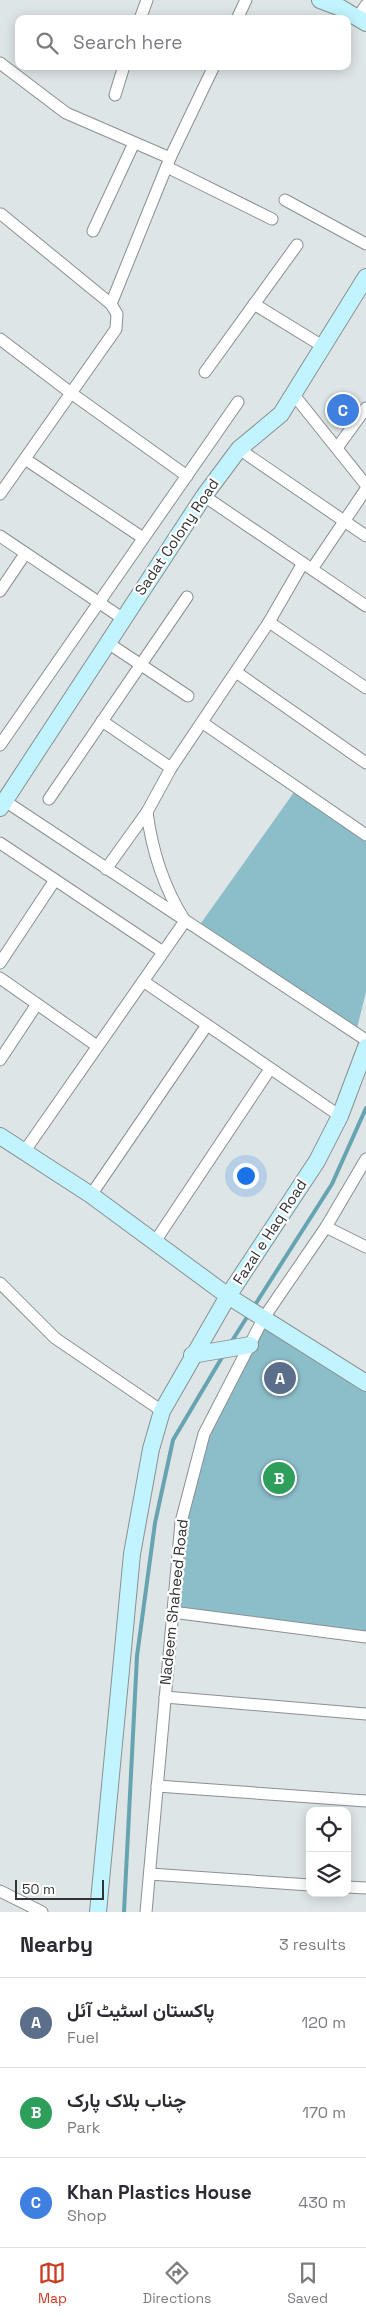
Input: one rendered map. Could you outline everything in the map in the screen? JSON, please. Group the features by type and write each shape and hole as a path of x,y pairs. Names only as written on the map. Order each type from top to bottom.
{"street":[{"path":"141,15 147,0"},
{"path":"239,15 246,0"},
{"path":"320,0 363,15"},
{"path":"0,63 66,114 134,143 272,219"},
{"path":"114,95 123,70"},
{"path":"112,304 168,163 212,70"},
{"path":"93,231 134,143"},
{"path":"285,200 366,244"},
{"path":"0,494 116,329 117,314 112,304 1,214"},
{"path":"205,372 297,245"},
{"name":"Sadat Colony Road","path":"2,805 108,643 122,618 204,496 238,449 281,414 366,277"},
{"path":"254,304 324,347"},
{"path":"0,338 71,393 187,476"},
{"path":"294,395 366,485"},
{"path":"0,745 238,402"},
{"path":"337,448 366,408"},
{"path":"238,449 366,536"},
{"path":"25,459 143,538"},
{"path":"106,869 147,812 171,768 307,566 366,489"},
{"path":"204,496 366,606"},
{"path":"0,536 122,618"},
{"path":"0,592 26,554"},
{"path":"49,799 186,598"},
{"path":"269,622 366,688"},
{"path":"108,643 188,696"},
{"path":"236,672 366,763"},
{"path":"102,721 171,768"},
{"path":"203,722 366,835"},
{"path":"2,805 106,869 366,1040"},
{"path":"147,812 161,875 173,902 185,921"},
{"path":"0,843 163,952"},
{"path":"0,963 55,880"},
{"path":"24,1152 185,921"},
{"path":"0,978 97,1046"},
{"path":"143,981 340,1116"},
{"path":"0,1060 37,1004"},
{"path":"91,1196 207,1025"},
{"name":"Fazal e Haq Road","path":"162,1411 192,1355 232,1299 317,1160 340,1116 366,1047"},
{"path":"154,1243 270,1069"},
{"path":"0,1136 91,1196 232,1299 366,1383"},
{"name":"Nadeem Shaheed Road","path":"146,1912 181,1522 204,1434 261,1317 362,1175 366,1159"},
{"path":"326,1227 366,1247"},
{"path":"0,1284 55,1338 162,1411 151,1449 132,1554 98,1912"},
{"path":"192,1355 248,1345"},
{"path":"172,1612 366,1637"},
{"path":"165,1697 366,1714"},
{"path":"157,1786 366,1801"},
{"path":"150,1874 306,1885"},
{"path":"351,1887 366,1888"},
{"path":"0,1891 42,1912"}],"shaded area":[{"path":"297,788 366,840 366,992 357,1028 199,926"},
{"path":"263,1319 366,1383 366,1637 172,1612 181,1522 204,1434"}],"waterway":[{"path":"253,1308 332,1184 366,1108"},
{"path":"230,1344 249,1314"},
{"path":"124,1912 137,1656 155,1523 173,1440 224,1354"}],"place":[{"name":"Khan Plastics House","path":"343,410"},
{"name":"پاکستان اسٹیٹ آئل","path":"280,1378"},
{"name":"چناب بلاک پارک","path":"279,1478"}]}
